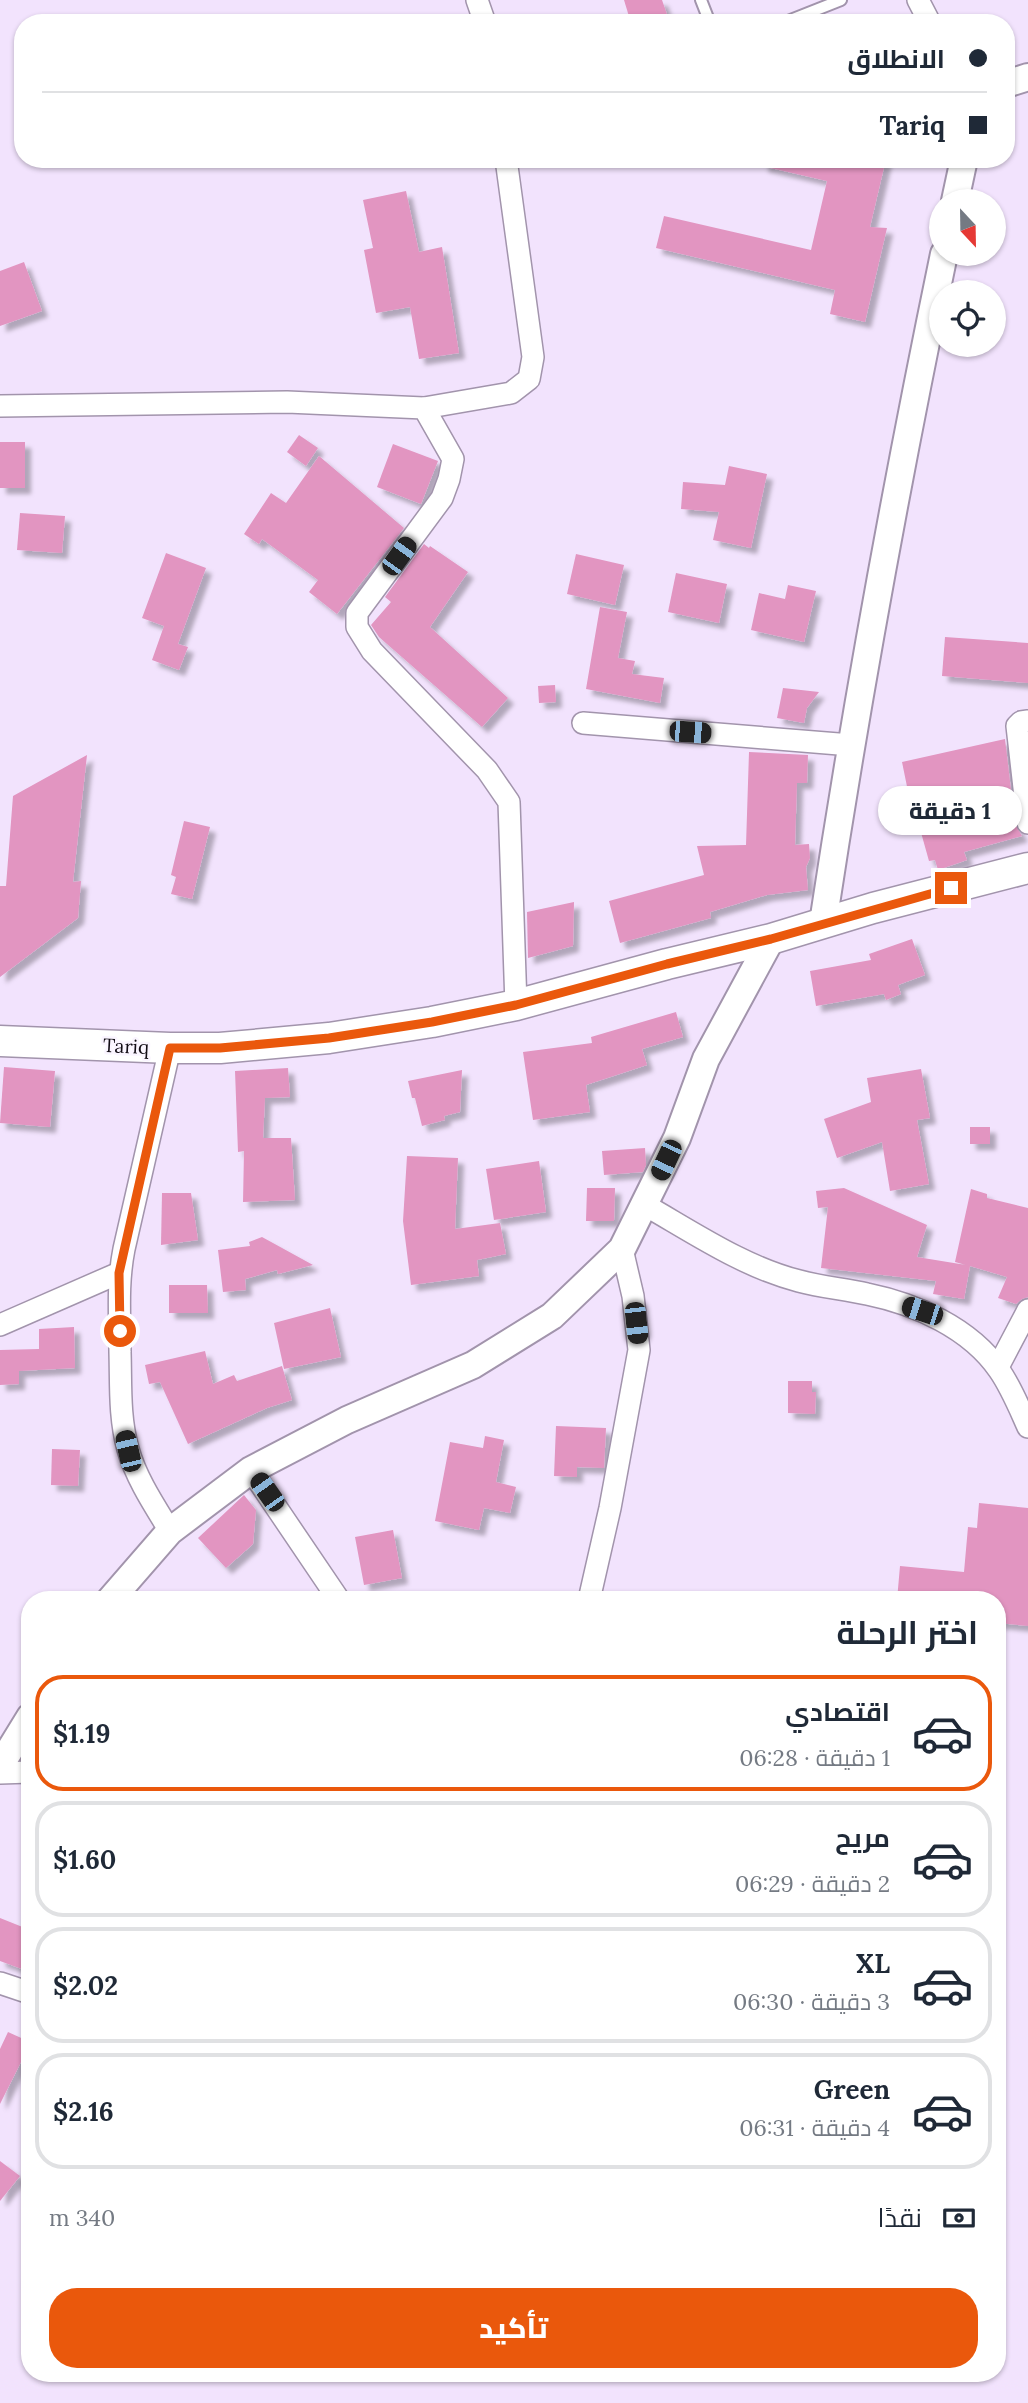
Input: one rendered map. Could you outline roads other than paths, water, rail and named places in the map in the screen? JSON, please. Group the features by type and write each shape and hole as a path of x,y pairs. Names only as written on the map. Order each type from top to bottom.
{"main road":[{"name":"Tariq","path":"0,1041 220,1048 329,1038 432,1022 516,1005 771,939 1028,867"}],"street":[{"path":"0,406 287,402 424,408 511,393 529,379 533,357 507,168"},
{"path":"957,189 962,168"},
{"path":"822,923 912,406 941,266"},
{"path":"424,408 453,459 449,479 442,498 357,613 356,627 372,650 487,770 509,802 516,1005"},
{"path":"1028,721 1017,726 1028,823"},
{"path":"583,723 851,745"},
{"path":"118,1591 170,1531 251,1470 347,1420 472,1364 552,1316 622,1249 677,1138 706,1059 771,939"},
{"path":"170,1048 119,1273 118,1306 122,1423 128,1451 146,1491 170,1531"},
{"path":"645,1205 743,1260 765,1269 798,1281 871,1294 922,1311 970,1337 998,1367 1028,1427"},
{"path":"591,1591 610,1508 639,1350 633,1296 622,1249"},
{"path":"0,1325 119,1273"},
{"path":"998,1367 1028,1310"},
{"path":"251,1470 334,1591"},
{"path":"0,1766 21,1732"},
{"path":"0,1773 21,1772"},
{"path":"0,1983 21,1990"}],"lane":[{"path":"806,14 841,0"}]}
